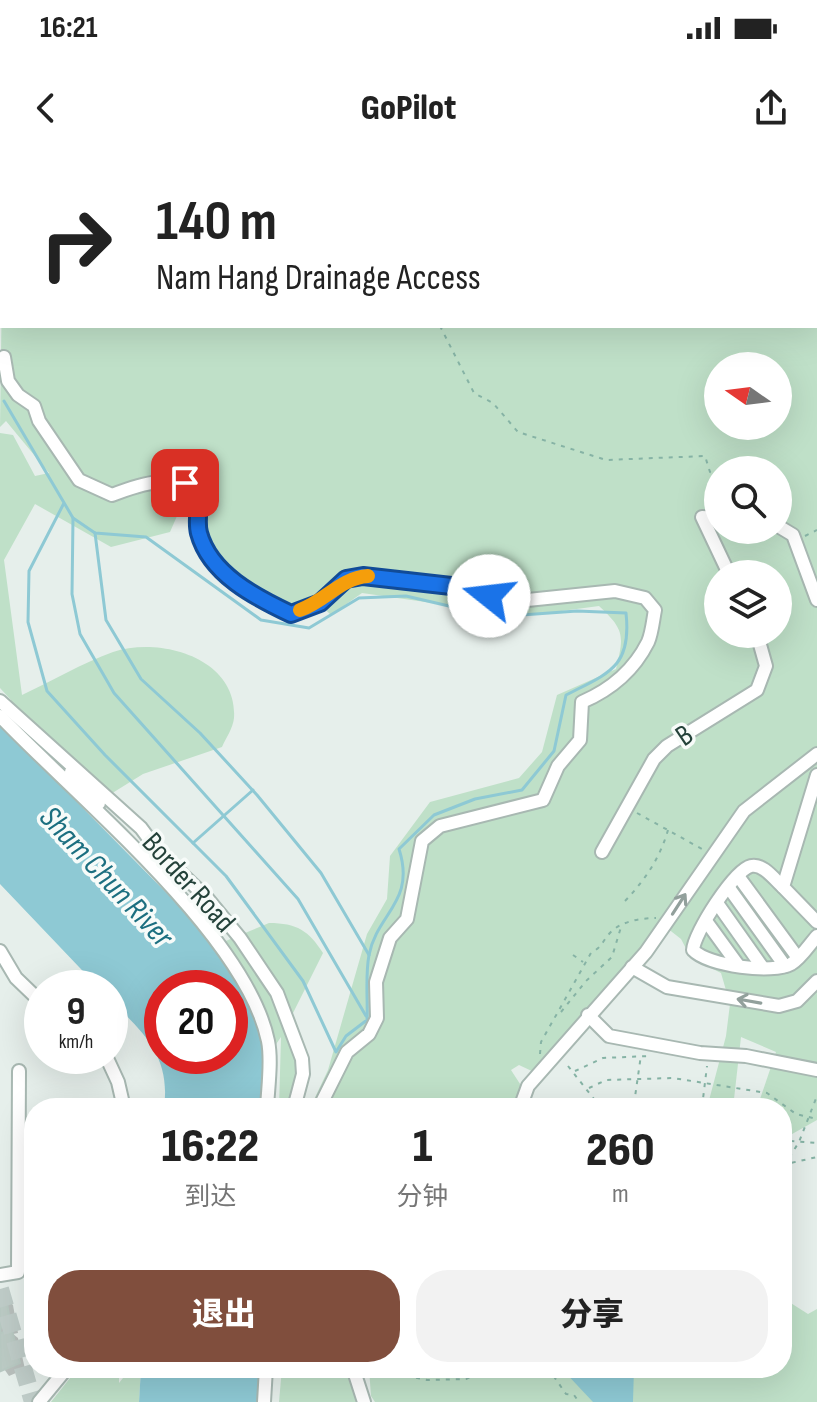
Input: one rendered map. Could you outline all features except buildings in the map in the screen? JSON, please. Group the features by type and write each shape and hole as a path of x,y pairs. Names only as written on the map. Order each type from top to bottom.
{"street":[{"path":"4,357 8,381 18,395 34,406 39,421 79,480 112,495 161,481 185,483 200,495 198,530 209,559 256,595 291,614 320,603 346,579 363,576 460,587 508,602 615,591 645,598 655,610 649,640 636,658 610,690 582,702 580,740 558,766 543,800 440,826 422,841 407,919 390,938 376,982 377,1018 369,1034 347,1052 324,1098"},
{"path":"792,534 817,600"},
{"name":"B","path":"602,852 654,759 676,739 757,690 766,666 761,648"},
{"name":"Border Road","path":"0,701 141,828 158,851 207,898 258,961 277,993 302,1059 303,1074 297,1098"},
{"path":"0,716 115,831 223,947 246,986 269,1044 267,1098"},
{"path":"49,745 112,817 115,831"},
{"path":"524,1098 528,1086 632,967 669,919 744,811 817,754"},
{"path":"783,887 817,775"},
{"path":"784,778 803,782 810,792"},
{"path":"817,922 783,887 757,866 750,866 717,903 696,937 693,950 705,958 738,965 763,968 785,966 798,958 817,936"},
{"path":"738,876 798,958"},
{"path":"729,888 785,966"},
{"path":"717,903 763,968"},
{"path":"706,921 738,965"},
{"path":"0,951 24,986"},
{"path":"632,967 667,987 779,1006 797,1001 817,981"},
{"path":"588,1015 609,1036 817,1070"},
{"path":"0,1275 18,1272 19,1071"},
{"path":"114,1074 122,1098"},
{"path":"39,1402 59,1378"},
{"path":"264,1402 265,1378"},
{"path":"356,1378 364,1402"}],"path":[{"path":"441,328 474,393 493,403 518,432 606,460 704,456"},
{"path":"803,536 817,530"},
{"path":"632,811 702,849"},
{"path":"625,901 646,877 663,848 668,830"},
{"path":"560,1013 558,1009 584,963 603,946 617,925 621,927 639,918 669,919"},
{"path":"540,1054 541,1042 560,1013 586,981 612,957 621,927"},
{"path":"573,955 584,963"},
{"path":"634,1098 642,1047"},
{"path":"703,1098 708,1054"},
{"path":"575,1071 603,1058 657,1056"},
{"path":"568,1066 595,1098"},
{"path":"589,1088 606,1080 673,1078 767,1093 774,1098"},
{"path":"792,1152 817,1096"},
{"path":"792,1111 817,1119"},
{"path":"792,1139 817,1143"},
{"path":"792,1163 817,1157"},
{"path":"417,1378 468,1378"},
{"path":"555,1378 566,1394 574,1395 579,1402"}],"green space":[{"path":"1,328 817,328 817,1120 792,1134 792,1098 760,1098 776,1052 741,1037 734,1098 710,1098 726,1036 730,1004 721,973 691,958 681,939 667,928 536,1073 519,1065 511,1070 522,1087 517,1098 315,1098 328,1070 367,934 387,899 390,856 430,802 519,778 542,752 557,695 616,669 621,641 618,628 599,606 524,616 362,593 331,615 319,604 291,614 209,559 200,495 185,484 184,500 170,532 111,547 35,504 4,560 22,695 113,652 152,647 193,656 223,680 232,697 234,718 222,747 143,774 85,810 0,724 0,706 11,700 0,688 0,433 13,435 35,476 49,473 6,421 0,427"},
{"path":"269,923 301,930 313,939 323,953 286,1027 297,1067 290,1098 279,1098 281,1037 266,1059 248,1018 248,970 227,970 216,945"},
{"path":"792,1304 808,1314 817,1309 817,1402 375,1402 371,1396 370,1378 792,1378"},
{"path":"70,1378 119,1378 119,1383 123,1378 140,1378 139,1402 51,1402"},
{"path":"281,1378 351,1378 360,1402 279,1402"}],"water":[{"name":"Sham Chun River","path":"0,724 206,933 231,970 144,970 143,1034 128,1018 128,970 82,970 0,884"},
{"path":"248,998 267,1048 264,1098 165,1098 163,1074 248,1074"},
{"path":"140,1378 258,1378 257,1402 139,1402"},
{"path":"570,1378 634,1378 633,1402 593,1402"}],"waterway":[{"path":"4,401 73,518 95,533 146,537 261,620 309,628 359,598 406,596 496,617 577,611 626,613 627,631 621,657 605,674 566,695 554,751 522,790 475,799 434,815 399,849 403,882 369,955 367,1020 346,1036 336,1052 303,981 226,876 105,755 47,691 28,622 29,571 64,503"},
{"path":"73,518 72,594 80,634 114,693 298,899 366,1016"},
{"path":"95,533 106,620 141,679 200,733 257,795 321,873 369,955"},
{"path":"193,843 253,790"}],"tunnel":[{"path":"0,1289 24,1371"},
{"path":"26,1378 33,1402"}],"slow traffic":[{"path":"300,610 320,603 346,579 368,576"}],"route":[{"path":"185,483 200,495 198,530 209,559 268,603 291,614 320,603 346,579 363,576 460,587 489,596"}]}
